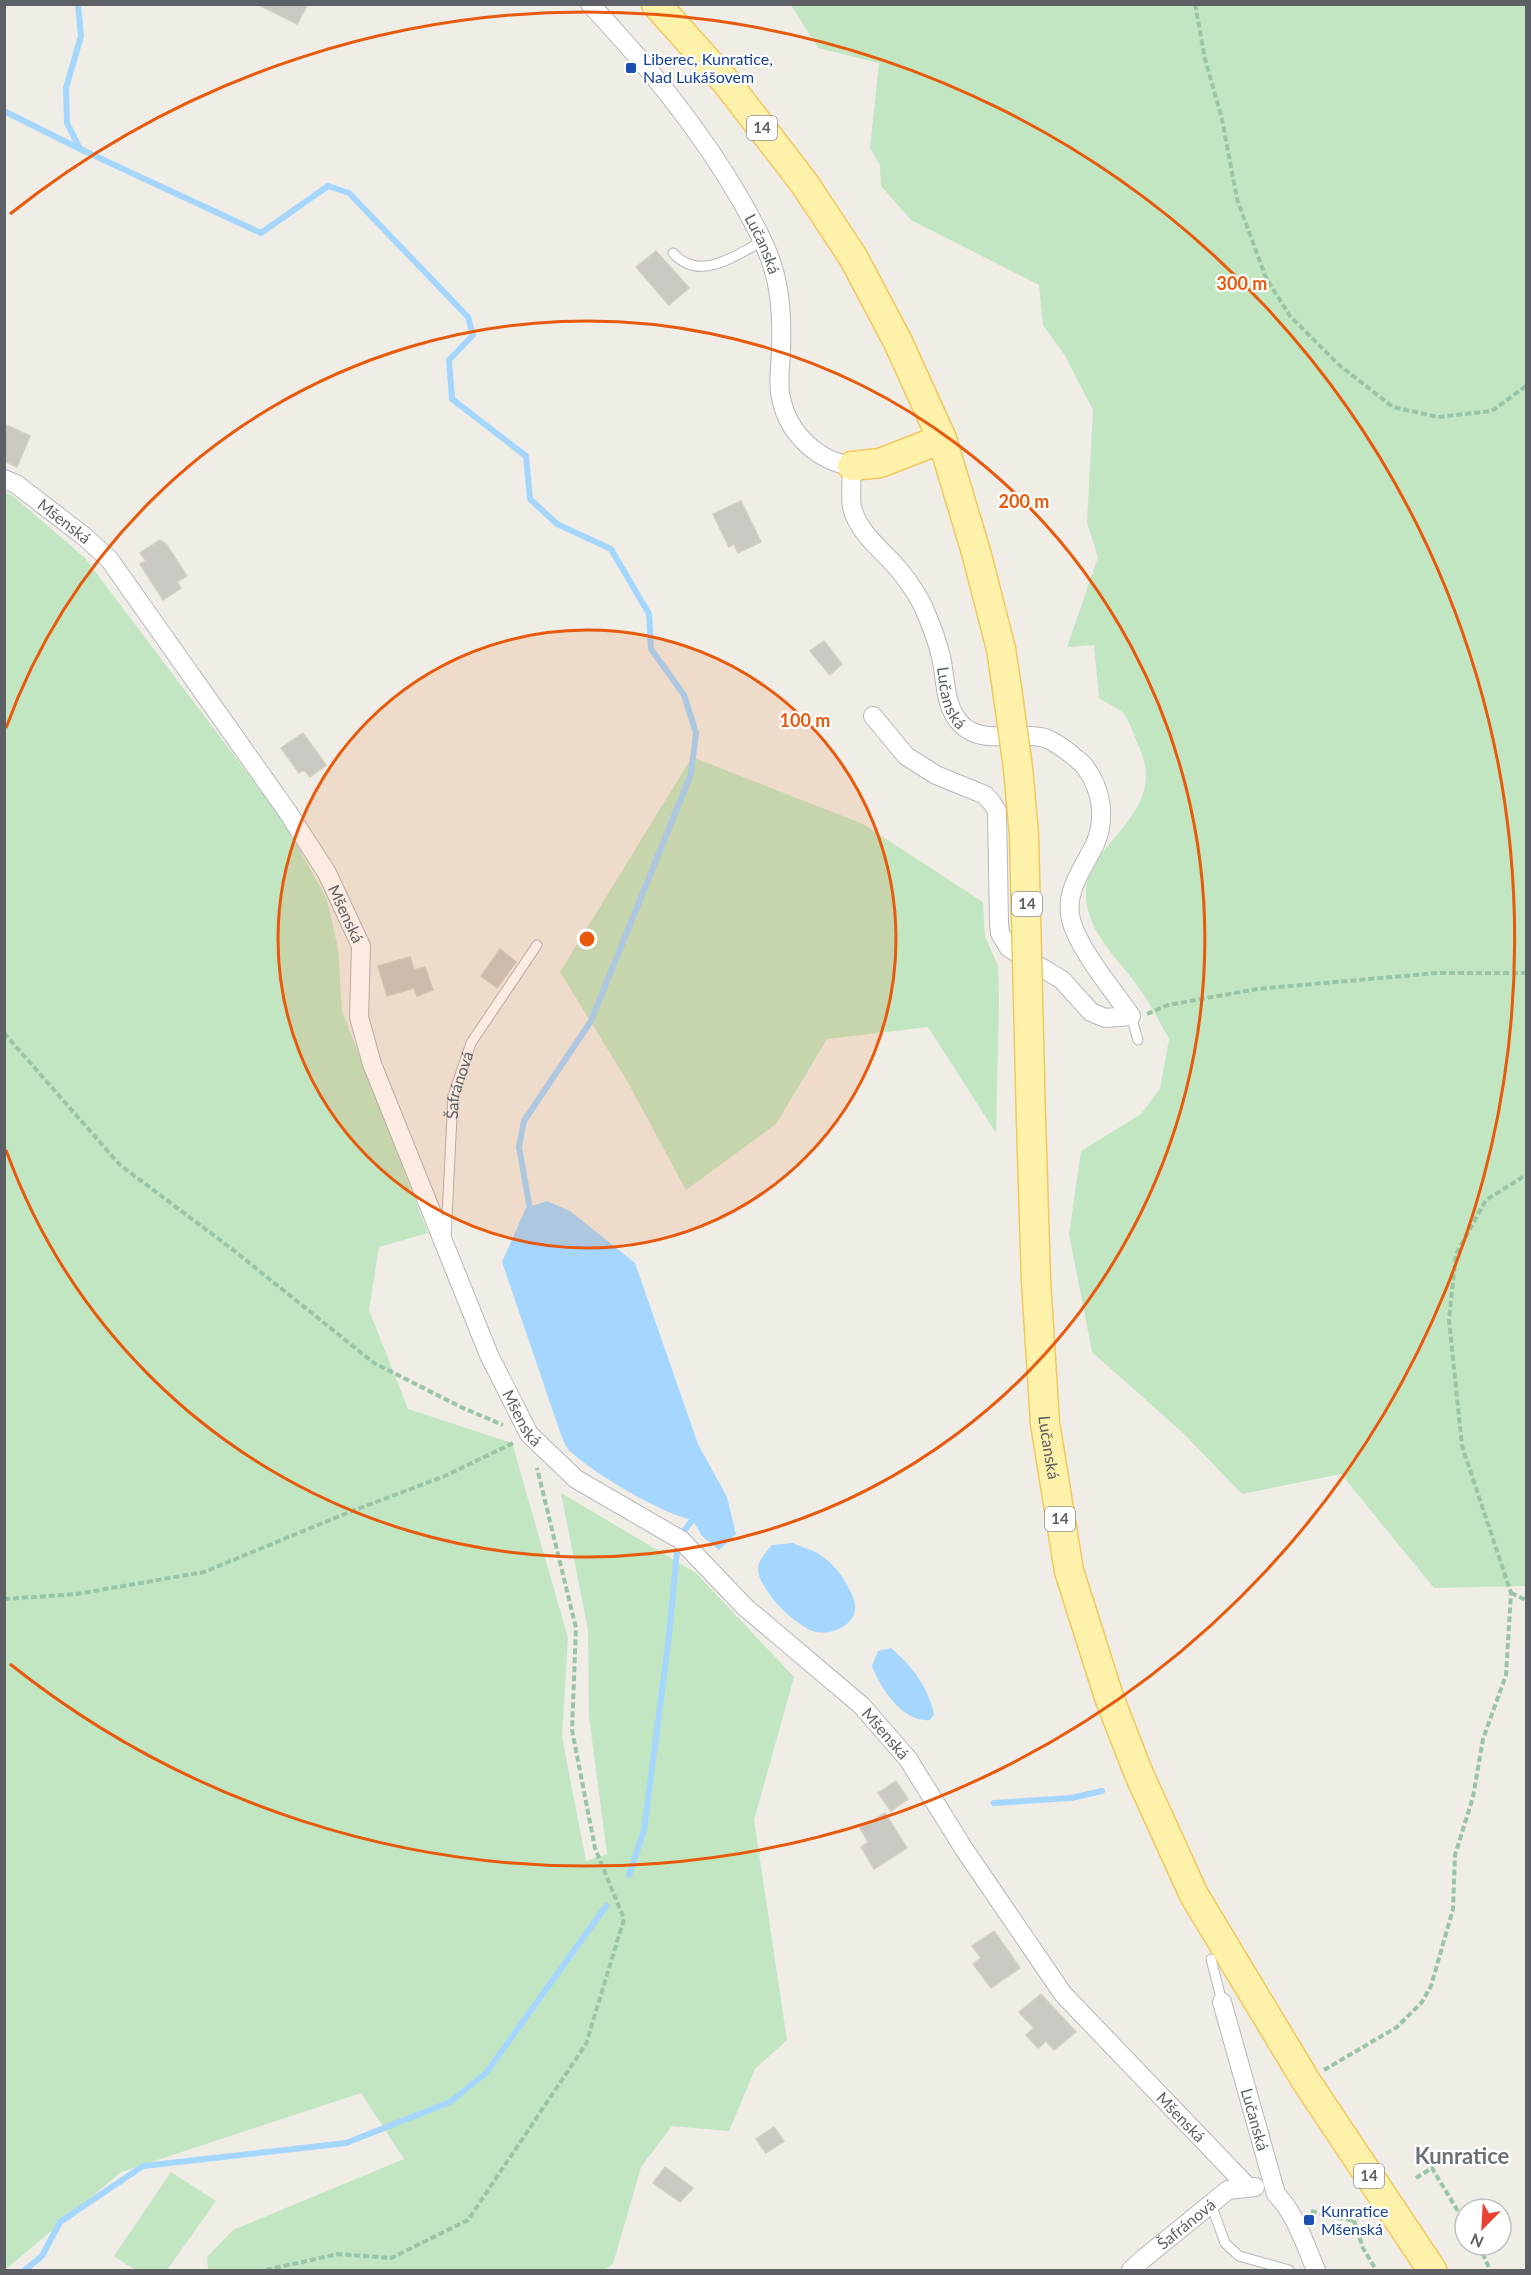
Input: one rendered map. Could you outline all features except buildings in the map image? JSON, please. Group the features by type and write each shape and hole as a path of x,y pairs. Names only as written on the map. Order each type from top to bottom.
{"main road":[{"name":"14","path":"656,4 727,83 804,183 853,257 898,342 942,439"},
{"path":"852,466 880,463 942,439"},
{"name":"Lučanská","path":"942,439 998,638 1018,768 1024,835 1036,1281 1045,1423 1069,1571 1109,1697 1138,1772 1194,1895 1306,2081"},
{"name":"14","path":"1306,2081 1432,2271"}],"street":[{"name":"Lučanská","path":"590,4 639,56 682,110 728,178 763,241 778,289 781,349 778,380 781,399 789,421 802,440 819,454 852,466 852,506 858,524 867,537 901,572 921,603 934,631 952,711 961,725 972,733 986,736 1043,737 1058,744 1084,766 1098,790 1101,813 1099,832 1095,844 1074,880 1070,900 1071,919 1080,941 1131,1016"},
{"name":"Mšenská","path":"4,478 16,484 85,537 109,559 287,811 327,873 361,946 359,1017 372,1064 489,1355 530,1434 576,1479 681,1540 746,1607 861,1705 909,1759 964,1849 1063,1994 1247,2186"},
{"path":"873,716 906,756 936,775 985,795 997,811 999,924 1000,933 1009,948 1062,980 1097,1016 1105,1018 1131,1016"},
{"name":"Lučanská","path":"1222,2002 1276,2194 1291,2213 1316,2271"},
{"path":"1247,2186 1261,2187 1276,2194"},
{"name":"Šafránová","path":"1131,2271 1228,2190 1247,2186"}],"lane":[{"path":"672,253 686,264 694,267 709,267 763,241"},
{"name":"Šafránová","path":"445,1246 453,1096 471,1043 537,945"},
{"path":"1131,1016 1138,1040"},
{"name":"Lučanská","path":"1211,1959 1222,2002"},
{"path":"1211,2204 1225,2243 1239,2256 1289,2271"}],"path":[{"path":"1195,4 1205,59 1222,119 1237,199 1266,279 1290,316 1339,365 1393,407 1438,417 1492,411 1527,386"},
{"path":"1131,1016 1152,1013 1168,1005 1257,989 1437,973 1527,972"},
{"path":"4,1033 120,1165 232,1249 374,1364 464,1408 530,1434"},
{"path":"1306,2081 1397,2027 1422,2002 1431,1986 1453,1909 1455,1855 1473,1797 1484,1739 1506,1675 1511,1593 1462,1446 1449,1320 1456,1254 1486,1200 1527,1175"},
{"path":"4,1599 77,1594 204,1572 346,1513 445,1476 530,1434"},
{"path":"266,2271 338,2254 391,2258 468,2220 586,2044 624,1919 595,1848 572,1730 576,1628 530,1434"},
{"path":"1511,1593 1527,1600"},
{"path":"1416,2178 1432,2168 1453,2203"},
{"path":"1307,2210 1354,2221"},
{"path":"1354,2221 1361,2215"},
{"path":"1354,2221 1363,2248 1376,2271"},
{"path":"1484,2257 1490,2271"}],"green space":[{"path":"791,5 1526,5 1526,1586 1434,1588 1341,1474 1242,1494 1183,1433 1092,1352 1069,1234 1081,1151 1141,1114 1160,1089 1169,1039 1141,991 1097,932 1091,921 1086,895 1089,876 1098,859 1136,809 1144,790 1145,769 1125,715 1099,698 1094,645 1067,647 1098,557 1087,523 1093,410 1064,354 1043,325 1039,285 911,220 881,186 880,165 870,148 879,63 818,48"},
{"path":"4,492 13,496 85,558 282,819 327,899 338,949 342,1011 428,1233 379,1247 369,1310 408,1409 512,1443 568,1638 562,1737 586,1861 607,1854 589,1717 588,1630 561,1493 696,1573 794,1677 754,1820 787,2040 755,2069 729,2131 672,2126 641,2167 613,2264 604,2270 208,2270 207,2257 233,2230 404,2159 361,2093 121,2172 5,2270"},
{"path":"692,757 863,824 983,902 985,936 998,966 996,1133 928,1027 827,1039 776,1124 686,1190 626,1079 560,972"},
{"path":"171,2172 216,2201 167,2270 135,2270 114,2256"}],"water":[{"path":"547,1201 570,1211 635,1263 698,1444 727,1497 736,1534 719,1550 702,1536 693,1520 664,1510 628,1491 592,1469 564,1443 502,1262 526,1208"},
{"path":"793,1543 823,1557 841,1575 854,1599 855,1606 854,1615 846,1625 835,1631 822,1633 810,1630 789,1615 763,1584 758,1572 762,1558 772,1545"},
{"path":"891,1648 906,1662 928,1695 934,1714 930,1720 911,1716 902,1710 881,1684 872,1666 878,1651"}],"waterway":[{"path":"78,4 81,36 66,88 67,123 80,149"},
{"path":"4,111 261,233 328,186 349,193 468,317 473,335 449,360 452,399 526,456 530,499 557,524 611,549 649,614 651,649 684,695 696,733 691,774 591,1021 524,1121 519,1147 531,1215"},
{"path":"684,1531 693,1519 689,1513"},
{"path":"629,1875 644,1830 669,1636 677,1551"},
{"path":"994,1803 1071,1798 1102,1791"},
{"path":"25,2270 42,2256 60,2222 143,2166 346,2143 450,2102 486,2073 606,1906"}],"place":[{"name":"Liberec, Kunratice, Nad Lukášovem","path":"631,68"},
{"name":"Kunratice Mšenská","path":"1309,2220"}],"district":[{"name":"Kunratice","path":"1462,2156"}]}
